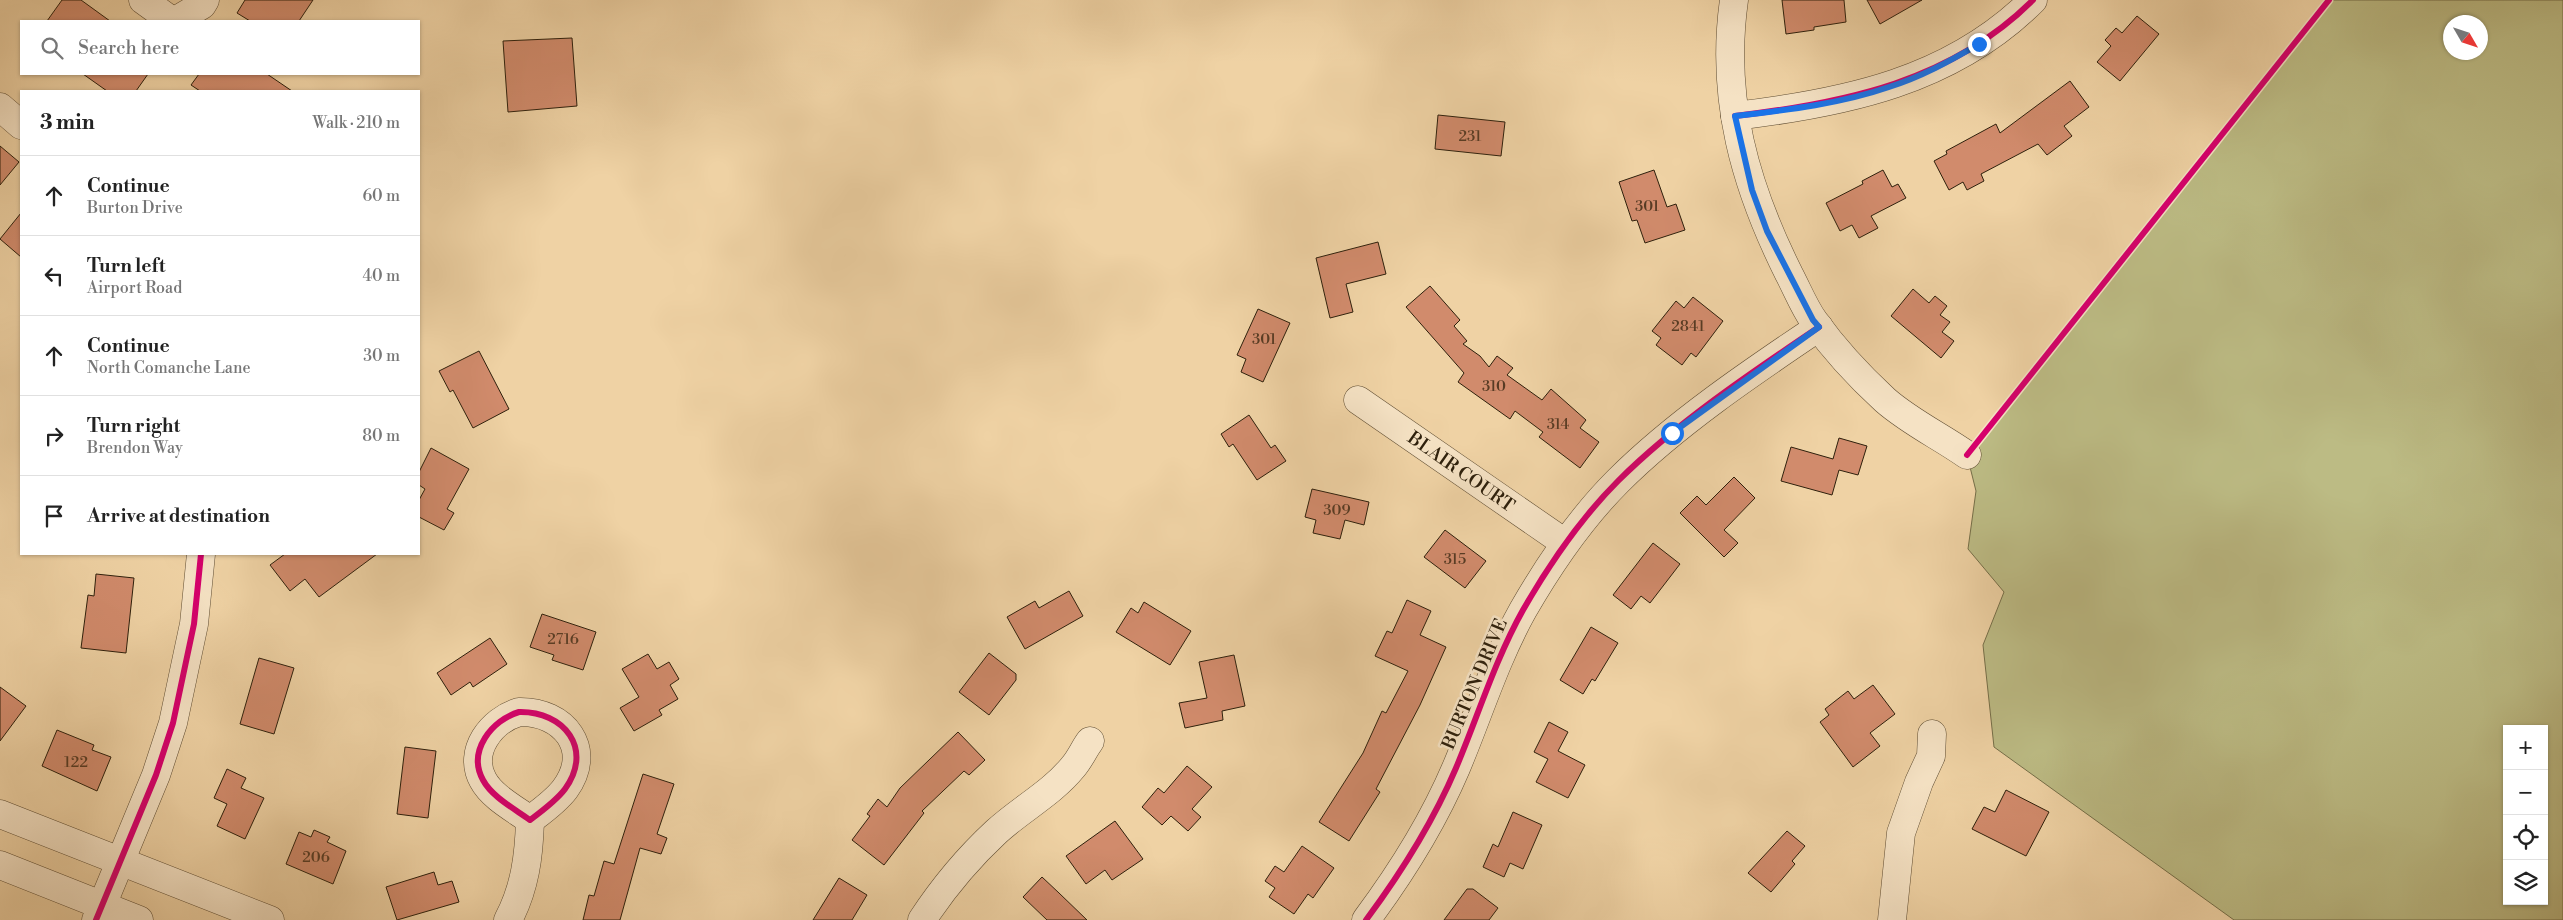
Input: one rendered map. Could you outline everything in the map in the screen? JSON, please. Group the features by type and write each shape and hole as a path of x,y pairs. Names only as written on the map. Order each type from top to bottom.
{"street":[{"path":"143,0 173,20"},
{"path":"176,20 202,5 205,0"},
{"path":"1734,0 1729,66 1735,116 1752,190 1776,247 1819,327 1886,400 1909,419 1967,455"},
{"path":"1735,116 1830,102 1889,88 1936,69 1979,44 2014,19 2034,0"},
{"path":"0,107 20,123"},
{"name":"BURTON DRIVE","path":"1366,920 1408,858 1429,821 1455,771 1519,620 1565,544 1617,482 1650,451 1819,327"},
{"name":"BLAIR COURT","path":"1358,400 1565,544"},
{"path":"99,913 156,775 173,723 194,624 201,555"},
{"path":"922,920 938,897 973,855 1074,766 1090,741"},
{"path":"1892,920 1901,833 1931,745"},
{"path":"0,814 270,920"},
{"path":"508,920 516,904 526,872 530,820"},
{"path":"0,865 99,913 139,920"}],"shaded area":[{"path":"2329,0 2563,0 2563,920 2234,920 1994,747 1983,645 2004,592 1968,549 1976,491 1967,455"}],"building":[{"path":"62,0 81,0 109,20 48,20"},
{"path":"245,0 313,0 300,20 248,20 237,13"},
{"path":"1782,0 1844,0 1846,22 1814,27 1814,30 1786,34"},
{"path":"1867,0 1922,0 1880,24"},
{"path":"2137,16 2159,34 2120,81 2097,62 2111,46 2105,40 2116,28 2122,33"},
{"path":"572,38 577,106 508,112 503,41"},
{"path":"84,75 147,75 137,90 106,90"},
{"path":"198,75 268,75 291,90 198,90 191,85"},
{"path":"2070,81 2089,107 2064,126 2072,136 2047,155 2038,144 1981,174 1984,181 1967,190 1963,182 1949,190 1934,161 1947,154 1946,151 1996,124 2000,133"},
{"path":"1438,115 1505,122 1501,156 1435,149"},
{"path":"0,146 19,162 0,185"},
{"path":"1654,170 1667,207 1676,204 1685,230 1645,243 1637,220 1632,221 1619,182"},
{"path":"1883,170 1892,187 1898,184 1906,198 1871,216 1878,228 1859,238 1852,225 1840,231 1826,203 1863,184 1862,181"},
{"path":"20,214 20,256 0,239"},
{"path":"1378,242 1386,274 1346,284 1353,312 1330,318 1316,258"},
{"path":"1430,286 1460,320 1454,326 1467,341 1463,344 1480,356 1489,367 1497,356 1513,368 1507,375 1542,400 1551,389 1586,420 1580,428 1599,442 1580,468 1539,437 1543,432 1515,411 1510,419 1458,382 1464,373 1406,307"},
{"path":"1913,289 1929,303 1935,296 1947,306 1940,315 1950,322 1942,332 1954,341 1941,358 1891,316"},
{"path":"1693,297 1723,321 1696,357 1691,353 1682,365 1656,345 1661,338 1652,331 1676,301 1684,308"},
{"path":"1258,309 1290,323 1263,382 1241,372 1246,359 1237,355"},
{"path":"479,351 509,409 473,428 453,390 450,392 439,371"},
{"path":"1249,415 1271,448 1275,445 1286,461 1257,480 1233,444 1229,447 1221,434"},
{"path":"1839,438 1867,446 1858,475 1839,470 1832,495 1781,481 1791,447 1833,459"},
{"path":"431,448 469,469 447,509 454,513 444,530 420,518 420,498 425,489 420,486 420,470"},
{"path":"1734,477 1755,498 1724,530 1738,543 1724,557 1680,513 1697,496 1706,505"},
{"path":"1312,489 1369,502 1364,525 1345,520 1340,539 1313,533 1316,520 1305,517"},
{"path":"1445,530 1486,561 1465,588 1424,557"},
{"path":"1653,543 1680,564 1650,603 1641,596 1631,609 1613,595"},
{"path":"284,555 376,555 319,597 305,579 290,591 270,565"},
{"path":"96,574 134,578 126,653 81,648 88,595 94,596"},
{"path":"1069,591 1083,616 1025,649 1007,617 1035,601 1039,608"},
{"path":"1407,600 1431,611 1420,635 1446,647 1420,705 1376,789 1380,792 1349,841 1319,822 1363,753 1382,711 1386,713 1408,671 1375,656 1387,631 1392,633"},
{"path":"1144,602 1191,631 1170,665 1116,632 1131,608 1138,613"},
{"path":"542,614 596,632 583,670 552,660 554,655 530,647"},
{"path":"1591,627 1618,643 1595,681 1592,679 1583,694 1560,680"},
{"path":"490,638 507,664 473,687 470,682 451,695 437,673"},
{"path":"989,653 1016,674 1016,680 989,715 959,692"},
{"path":"648,654 657,669 669,662 679,679 670,685 678,699 659,710 662,715 634,731 620,708 639,697 622,669"},
{"path":"1234,655 1245,706 1222,711 1223,720 1185,728 1179,703 1207,698 1199,662"},
{"path":"259,658 294,668 274,734 240,724"},
{"path":"1873,685 1895,714 1870,733 1880,746 1853,767 1820,722 1829,715 1825,709 1848,691 1854,699"},
{"path":"0,687 26,706 0,741"},
{"path":"1549,722 1568,732 1558,751 1585,765 1568,798 1536,782 1548,759 1534,752"},
{"path":"57,730 94,745 92,750 111,757 97,791 42,766"},
{"path":"958,732 985,760 969,775 964,771 922,811 924,813 884,865 852,840 870,816 867,814 878,799 887,807 900,788"},
{"path":"405,747 436,751 428,818 397,814"},
{"path":"1187,766 1212,787 1192,809 1201,817 1188,831 1171,816 1162,825 1142,807 1158,788 1164,793"},
{"path":"227,769 246,778 241,788 264,798 245,839 217,826 227,804 214,798"},
{"path":"643,774 674,784 657,834 667,838 661,854 640,848 620,920 583,920 589,895 594,896 604,861 614,864"},
{"path":"2006,790 2049,812 2026,856 1972,829 1984,807 1995,812"},
{"path":"1513,812 1542,825 1523,869 1510,863 1504,877 1483,867 1493,844 1498,847"},
{"path":"1115,821 1143,859 1112,880 1105,870 1086,884 1066,856"},
{"path":"314,830 330,837 327,842 346,851 333,884 286,864 299,832 311,837"},
{"path":"1787,831 1805,846 1792,861 1795,864 1771,892 1748,873"},
{"path":"1302,846 1334,868 1313,898 1308,894 1294,914 1269,897 1275,888 1265,881 1275,866 1284,872"},
{"path":"434,872 438,885 452,881 459,902 397,920 386,887"},
{"path":"1042,877 1087,920 1047,920 1023,897"},
{"path":"839,878 867,895 852,920 813,920"},
{"path":"1467,889 1473,889 1498,908 1489,920 1444,920"}],"cycle path":[{"path":"1735,116 1817,104 1895,84 1932,69 1968,50 2001,28 2033,0"},
{"path":"1967,455 2329,0"},
{"path":"1366,920 1392,884 1427,827 1456,768 1495,668 1513,629 1544,575 1578,526 1618,481 1664,439 1741,380 1819,327"},
{"path":"96,920 156,775 173,723 194,624 201,555"},
{"path":"519,712 535,713 561,725 570,735 575,747 576,760 573,774 565,789 553,802 530,820 492,792 483,780 479,769 478,758 485,738 500,722 519,712"}],"route":[{"path":"1672,433 1790,346 1819,327 1813,320 1767,231 1752,190 1735,116 1830,102 1889,88 1936,69 1979,44"}]}
